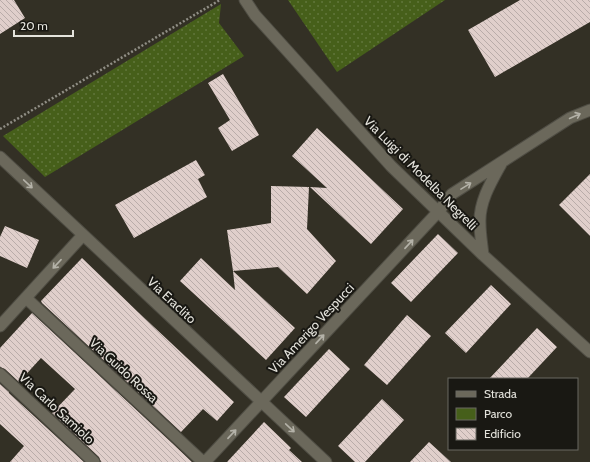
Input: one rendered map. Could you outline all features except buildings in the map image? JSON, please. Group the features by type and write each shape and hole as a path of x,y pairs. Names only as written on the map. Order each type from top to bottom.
{"street":[{"name":"Via Luigi di Modelba Negrelli","path":"245,0 255,15 391,166 483,255 590,352"},
{"name":"Via Amerigo Vespucci","path":"204,462 438,212 452,194 570,118 590,110"},
{"name":"Via Eraclito","path":"0,157 326,462"},
{"path":"483,255 480,222 483,204 489,186 502,162"},
{"path":"0,326 83,235"},
{"name":"Via Guido Rossa","path":"26,298 204,462"},
{"name":"Via Carlo Samiolo","path":"0,374 94,462"}],"path":[{"path":"0,129 220,0"}],"green space":[{"path":"288,0 445,0 337,72"},
{"path":"221,4 219,23 244,56 45,177 3,136"}]}
